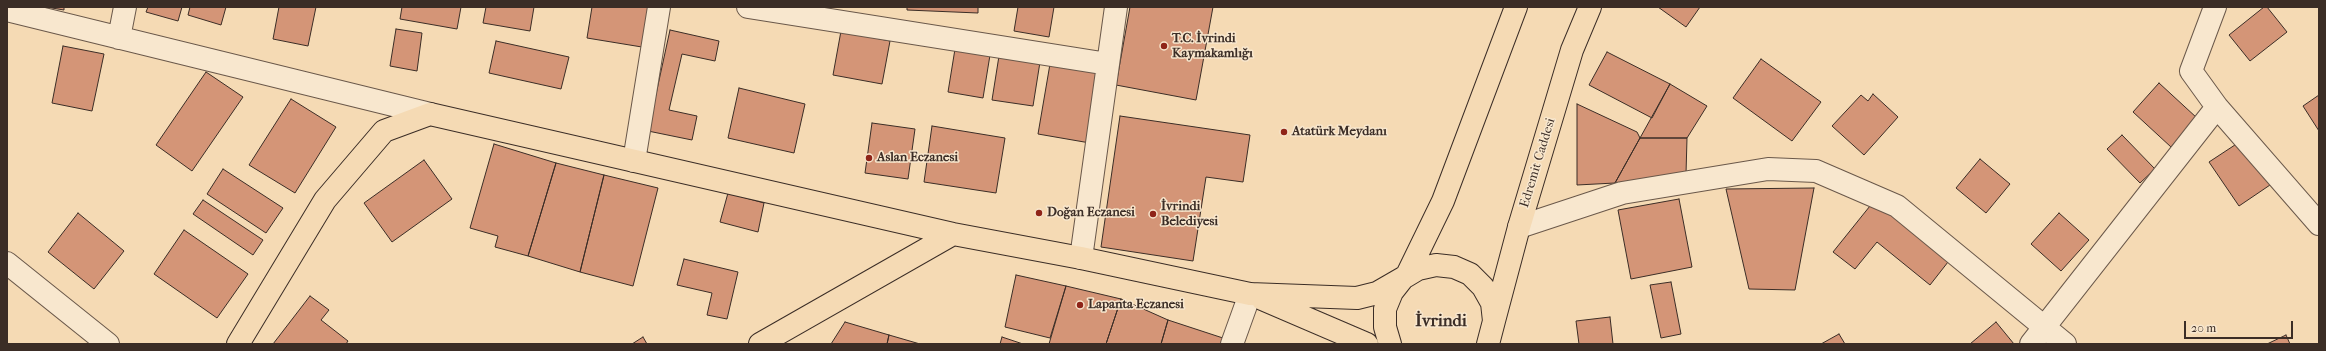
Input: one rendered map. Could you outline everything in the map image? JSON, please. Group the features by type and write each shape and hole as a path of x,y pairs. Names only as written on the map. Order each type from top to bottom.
{"main road":[{"path":"1390,344 1385,327 1385,309 1392,292 1405,277 1443,200 1516,7"},
{"name":"Edremit Caddesi","path":"1492,337 1519,227 1572,50 1590,7"},
{"path":"238,344 325,200 384,131 430,114 953,234 1081,258 1250,294 1367,344"},
{"path":"760,344 953,234"},
{"name":"Edremit Caddesi","path":"1250,294 1357,298 1377,293 1418,269 1436,265 1454,267 1470,274 1483,287 1492,303 1492,337"}],"street":[{"path":"119,38 125,7"},
{"path":"634,161 659,7"},
{"path":"748,7 1108,64"},
{"path":"1081,258 1116,7"},
{"path":"2215,7 2191,71 2217,107 2319,224"},
{"path":"7,10 430,114"},
{"path":"2031,344 2044,325 2217,107"},
{"path":"1519,227 1622,193 1768,169 1816,171 1897,206 2044,325 2065,344"},
{"path":"7,263 108,344"},
{"path":"1232,344 1250,294"}],"building":[{"path":"46,7 64,7 64,10"},
{"path":"148,7 182,7 178,21 146,12"},
{"path":"190,7 226,7 221,25 188,15"},
{"path":"279,7 316,7 308,46 273,39"},
{"path":"402,7 461,7 457,29 400,19"},
{"path":"486,7 534,7 530,31 483,23"},
{"path":"592,7 655,7 648,48 587,38"},
{"path":"907,7 978,7 978,13 907,10"},
{"path":"1018,7 1054,7 1049,37 1014,31"},
{"name":"T.C. İvrindi Kaymakamlığı","path":"1130,7 1213,7 1196,100 1116,85"},
{"path":"1658,7 1700,7 1686,27"},
{"path":"2264,7 2267,7 2287,32 2250,61 2229,35"},
{"path":"396,29 422,33 417,71 390,66"},
{"path":"670,30 719,41 715,61 682,54 669,110 697,116 692,140 648,131"},
{"path":"841,31 890,41 882,84 833,75"},
{"path":"496,41 569,57 561,89 489,73"},
{"path":"63,46 104,54 92,111 52,103"},
{"path":"955,49 990,55 983,98 948,92"},
{"path":"1607,52 1670,84 1652,118 1589,85"},
{"path":"999,56 1040,62 1033,106 992,100"},
{"path":"1761,59 1821,102 1792,141 1733,98"},
{"path":"1050,64 1102,73 1090,143 1038,134"},
{"path":"206,72 243,97 192,171 156,145"},
{"path":"2159,83 2197,118 2171,147 2133,112"},
{"path":"1670,84 1707,106 1687,138 1640,138"},
{"path":"739,88 805,104 794,153 728,138"},
{"path":"1873,94 1898,117 1864,155 1832,126 1861,95 1868,101"},
{"path":"2319,95 2319,131 2303,106"},
{"path":"291,99 336,127 295,193 249,165"},
{"path":"1577,104 1637,132 1640,138 1615,183 1577,185"},
{"name":"İvrindi Belediyesi","path":"1120,116 1250,135 1243,182 1206,177 1193,261 1101,247"},
{"path":"872,123 915,129 908,179 865,173"},
{"path":"932,126 1005,138 996,193 924,182"},
{"path":"2122,135 2155,169 2140,183 2107,149"},
{"path":"1640,138 1687,138 1686,174 1615,183"},
{"path":"2241,141 2270,185 2239,206 2209,162"},
{"path":"494,144 556,163 528,256 495,247 498,236 470,228"},
{"path":"1980,159 2010,184 1986,213 1956,188"},
{"path":"424,160 452,199 392,242 364,203"},
{"path":"556,163 604,175 580,272 528,256"},
{"path":"223,169 283,208 266,233 207,194"},
{"path":"604,175 658,188 633,286 580,272"},
{"path":"1814,188 1795,290 1749,289 1726,189"},
{"path":"728,193 764,203 758,232 720,222"},
{"path":"1679,199 1692,267 1631,279 1618,210"},
{"path":"203,200 263,240 253,255 193,214"},
{"path":"1874,201 1948,262 1930,285 1877,242 1855,269 1833,252"},
{"path":"78,213 124,251 94,289 48,252"},
{"path":"2059,213 2089,240 2061,271 2031,244"},
{"path":"184,230 248,274 217,318 154,274"},
{"path":"684,259 738,272 727,319 707,315 712,293 677,285"},
{"path":"1016,275 1066,286 1050,338 1005,327"},
{"path":"1671,282 1681,334 1661,338 1650,285"},
{"path":"1066,286 1121,299 1106,344 1049,344"},
{"path":"310,296 329,310 321,320 348,341 346,344 273,344"},
{"path":"1121,299 1168,320 1161,344 1106,344"},
{"path":"1610,317 1613,344 1579,344 1576,321"},
{"path":"1168,320 1229,340 1227,344 1161,344"},
{"path":"845,322 889,335 887,344 831,344"},
{"path":"1996,322 2014,344 1970,344"},
{"path":"1839,334 1845,344 1821,344"},
{"path":"889,335 920,344 887,344"},
{"path":"2286,335 2290,344 2267,344"},
{"path":"643,337 647,344 632,344"},
{"path":"1002,337 1023,344 1000,344"}],"place":[{"name":"T.C. İvrindi Kaymakamlığı","path":"1164,46"},
{"name":"Atatürk Meydanı","path":"1284,132"},
{"name":"Aslan Eczanesi","path":"869,158"},
{"name":"Doğan Eczanesi","path":"1039,213"},
{"name":"İvrindi Belediyesi","path":"1153,214"},
{"name":"Lapanta Eczanesi","path":"1080,305"}],"district":[{"name":"İvrindi","path":"1441,322"}]}
